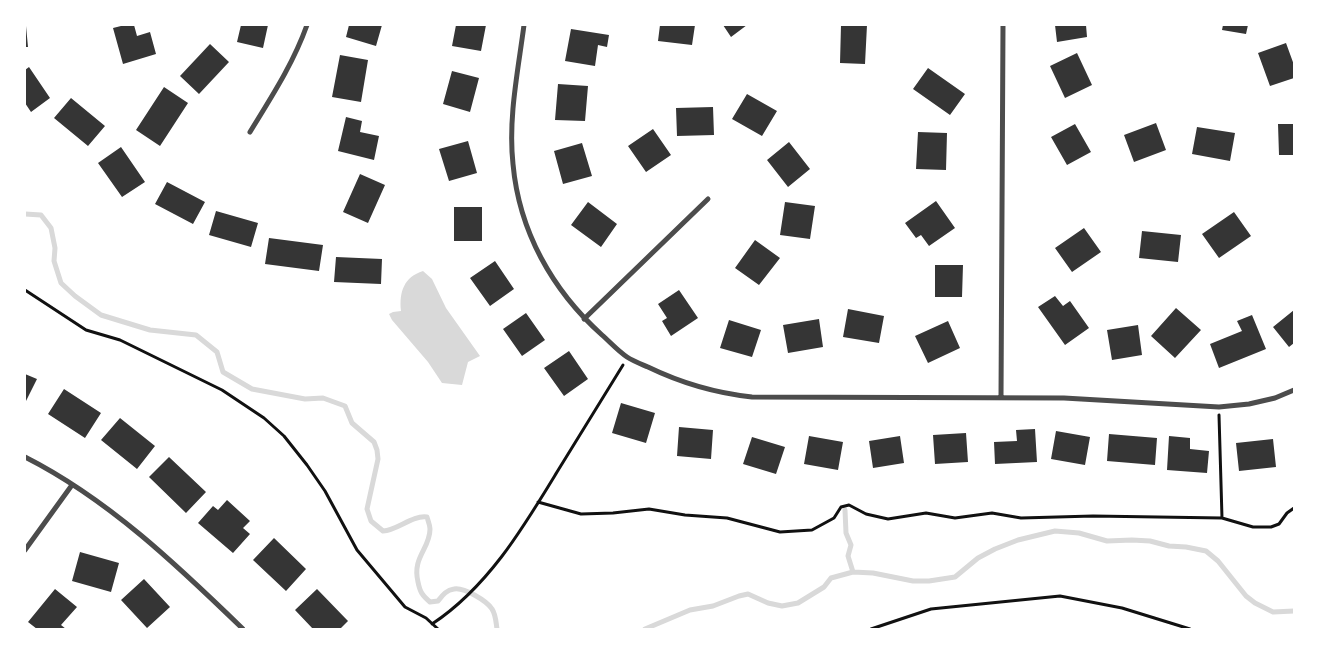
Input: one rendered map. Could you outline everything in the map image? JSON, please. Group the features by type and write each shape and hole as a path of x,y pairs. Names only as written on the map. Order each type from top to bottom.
{"street":[{"path":"250,132 278,88 297,53 307,25"},
{"path":"524,25 512,133 513,165 519,203 529,233 542,262 562,292 584,319 627,357 696,387 728,394 789,398 1064,398 1219,407 1249,404 1275,398 1294,390"},
{"path":"1001,398 1003,25"},
{"path":"584,319 708,199"},
{"path":"25,457 72,485 119,517 167,556 243,629"},
{"path":"25,550 72,485"}],"path":[{"path":"25,290 86,330 120,340 222,390 264,418 284,436 307,465 325,491 357,550 405,607 426,618 438,629"},
{"path":"432,624 452,611 497,564 538,502 627,357"},
{"path":"1219,407 1222,518"},
{"path":"538,502 581,514 649,509 685,515 727,518 780,532 812,530 834,518 841,507 849,505 866,514 888,519 926,513 955,518 992,513 1021,518 1093,516 1222,518 1253,527 1270,527 1279,524 1287,513 1294,508"},
{"path":"871,629 931,609 1060,596 1122,608 1190,629"}],"shaded area":[{"path":"423,271 432,279 446,308 480,356 468,362 462,385 442,383 428,362 389,314 401,311 401,298 404,286 411,277"}],"building":[{"path":"134,25 137,36 150,32 156,54 123,64 113,28"},
{"path":"241,25 268,25 263,48 237,42"},
{"path":"349,25 382,25 376,46 346,37"},
{"path":"456,25 486,25 481,51 452,46"},
{"path":"660,25 695,25 692,45 658,41"},
{"path":"723,25 747,25 731,37"},
{"path":"841,25 867,25 865,64 840,63"},
{"path":"1055,25 1086,25 1087,37 1057,42"},
{"path":"1223,25 1248,25 1246,34 1222,30"},
{"path":"26,26 28,47 25,47"},
{"path":"571,29 609,35 607,47 598,45 595,66 565,61"},
{"path":"1286,43 1294,65 1294,78 1270,86 1258,53"},
{"path":"210,44 229,62 199,94 180,76"},
{"path":"1077,53 1092,85 1065,98 1050,66"},
{"path":"340,55 368,60 361,102 332,97"},
{"path":"29,67 50,98 31,112 25,103 25,70"},
{"path":"928,68 965,94 950,115 913,89"},
{"path":"452,71 479,78 470,112 443,104"},
{"path":"558,84 588,86 585,121 555,120"},
{"path":"164,87 188,103 160,146 136,130"},
{"path":"747,94 777,111 762,136 732,119"},
{"path":"71,98 105,126 88,146 54,118"},
{"path":"713,107 714,135 677,136 676,108"},
{"path":"346,117 362,121 360,132 379,136 374,160 338,151"},
{"path":"1156,123 1166,150 1134,162 1124,135"},
{"path":"1075,124 1091,152 1067,165 1051,137"},
{"path":"1278,124 1294,124 1294,155 1279,155"},
{"path":"1197,127 1235,133 1230,161 1192,154"},
{"path":"653,129 671,155 646,172 628,146"},
{"path":"918,132 947,133 946,170 916,169"},
{"path":"468,141 477,173 449,181 439,149"},
{"path":"789,142 810,169 788,187 767,160"},
{"path":"582,143 592,176 563,184 554,151"},
{"path":"121,147 145,182 122,197 98,163"},
{"path":"360,174 385,185 368,223 343,212"},
{"path":"167,182 205,202 193,224 155,204"},
{"path":"936,201 955,228 929,246 921,235 916,238 905,223"},
{"path":"588,202 617,224 601,247 571,225"},
{"path":"785,202 815,206 810,239 780,235"},
{"path":"454,207 482,207 482,241 454,241"},
{"path":"216,211 258,223 251,247 209,235"},
{"path":"1234,212 1251,236 1219,258 1202,234"},
{"path":"1084,228 1101,252 1072,272 1055,248"},
{"path":"1142,231 1181,235 1178,262 1139,258"},
{"path":"269,238 323,245 319,271 265,264"},
{"path":"755,240 780,258 759,285 735,268"},
{"path":"336,257 382,259 381,284 334,282"},
{"path":"495,261 514,289 490,306 470,278"},
{"path":"935,265 963,265 962,297 935,297"},
{"path":"679,290 698,318 671,336 662,321 667,318 658,304"},
{"path":"1055,296 1063,306 1070,301 1089,328 1065,345 1038,307"},
{"path":"1176,308 1201,330 1175,358 1151,336"},
{"path":"848,309 884,316 879,343 843,337"},
{"path":"1294,310 1294,343 1289,347 1273,327"},
{"path":"526,313 545,340 522,356 503,329"},
{"path":"1252,315 1266,349 1219,368 1210,344 1242,331 1237,321"},
{"path":"819,319 823,347 788,353 783,325"},
{"path":"729,320 761,330 752,357 720,348"},
{"path":"948,321 960,348 928,363 915,336"},
{"path":"1138,325 1142,355 1112,360 1107,330"},
{"path":"569,351 588,379 564,396 544,368"},
{"path":"25,374 37,379 25,403"},
{"path":"64,389 101,413 85,438 48,414"},
{"path":"621,403 655,413 646,443 612,433"},
{"path":"120,418 155,446 137,469 101,440"},
{"path":"679,427 713,430 711,459 677,456"},
{"path":"1035,429 1037,462 995,464 994,442 1017,441 1016,430"},
{"path":"1056,431 1090,437 1085,465 1051,459"},
{"path":"966,433 968,462 935,464 933,435"},
{"path":"1109,434 1157,438 1155,465 1107,461"},
{"path":"809,436 843,442 838,470 804,464"},
{"path":"900,436 904,463 873,468 869,441"},
{"path":"1169,436 1190,438 1190,449 1209,451 1207,473 1167,470"},
{"path":"752,437 785,447 776,474 743,464"},
{"path":"1273,439 1276,467 1239,471 1236,443"},
{"path":"169,457 206,492 186,513 149,477"},
{"path":"227,500 250,521 243,528 250,534 233,553 198,523 213,506 218,510"},
{"path":"274,538 306,569 286,591 253,560"},
{"path":"80,552 119,563 111,592 72,581"},
{"path":"144,579 170,607 147,628 121,600"},
{"path":"55,589 77,607 61,625 66,629 37,629 28,622"},
{"path":"317,589 348,621 340,629 313,629 295,610"}],"waterway":[{"path":"25,214 41,215 51,228 55,248 54,261 61,283 101,315 150,330 196,335 217,352 223,372 252,389 305,399 323,398 345,406 352,423 374,442 377,450 378,459 367,509 371,521 383,531 416,518 427,517 430,528 429,536 417,566 422,593 430,602 438,601 451,590 458,589 469,592 492,609 497,629"},
{"path":"845,510 846,533 851,545 848,556 853,572"},
{"path":"645,629 690,610 713,606 748,594 768,603 782,606 798,603 824,587 831,578 853,572 873,573 913,581 929,581 955,577 978,558 995,549 1018,540 1055,531 1079,533 1107,541 1150,541 1169,546 1206,551 1218,561 1246,596 1255,603 1273,612 1294,611"}]}
